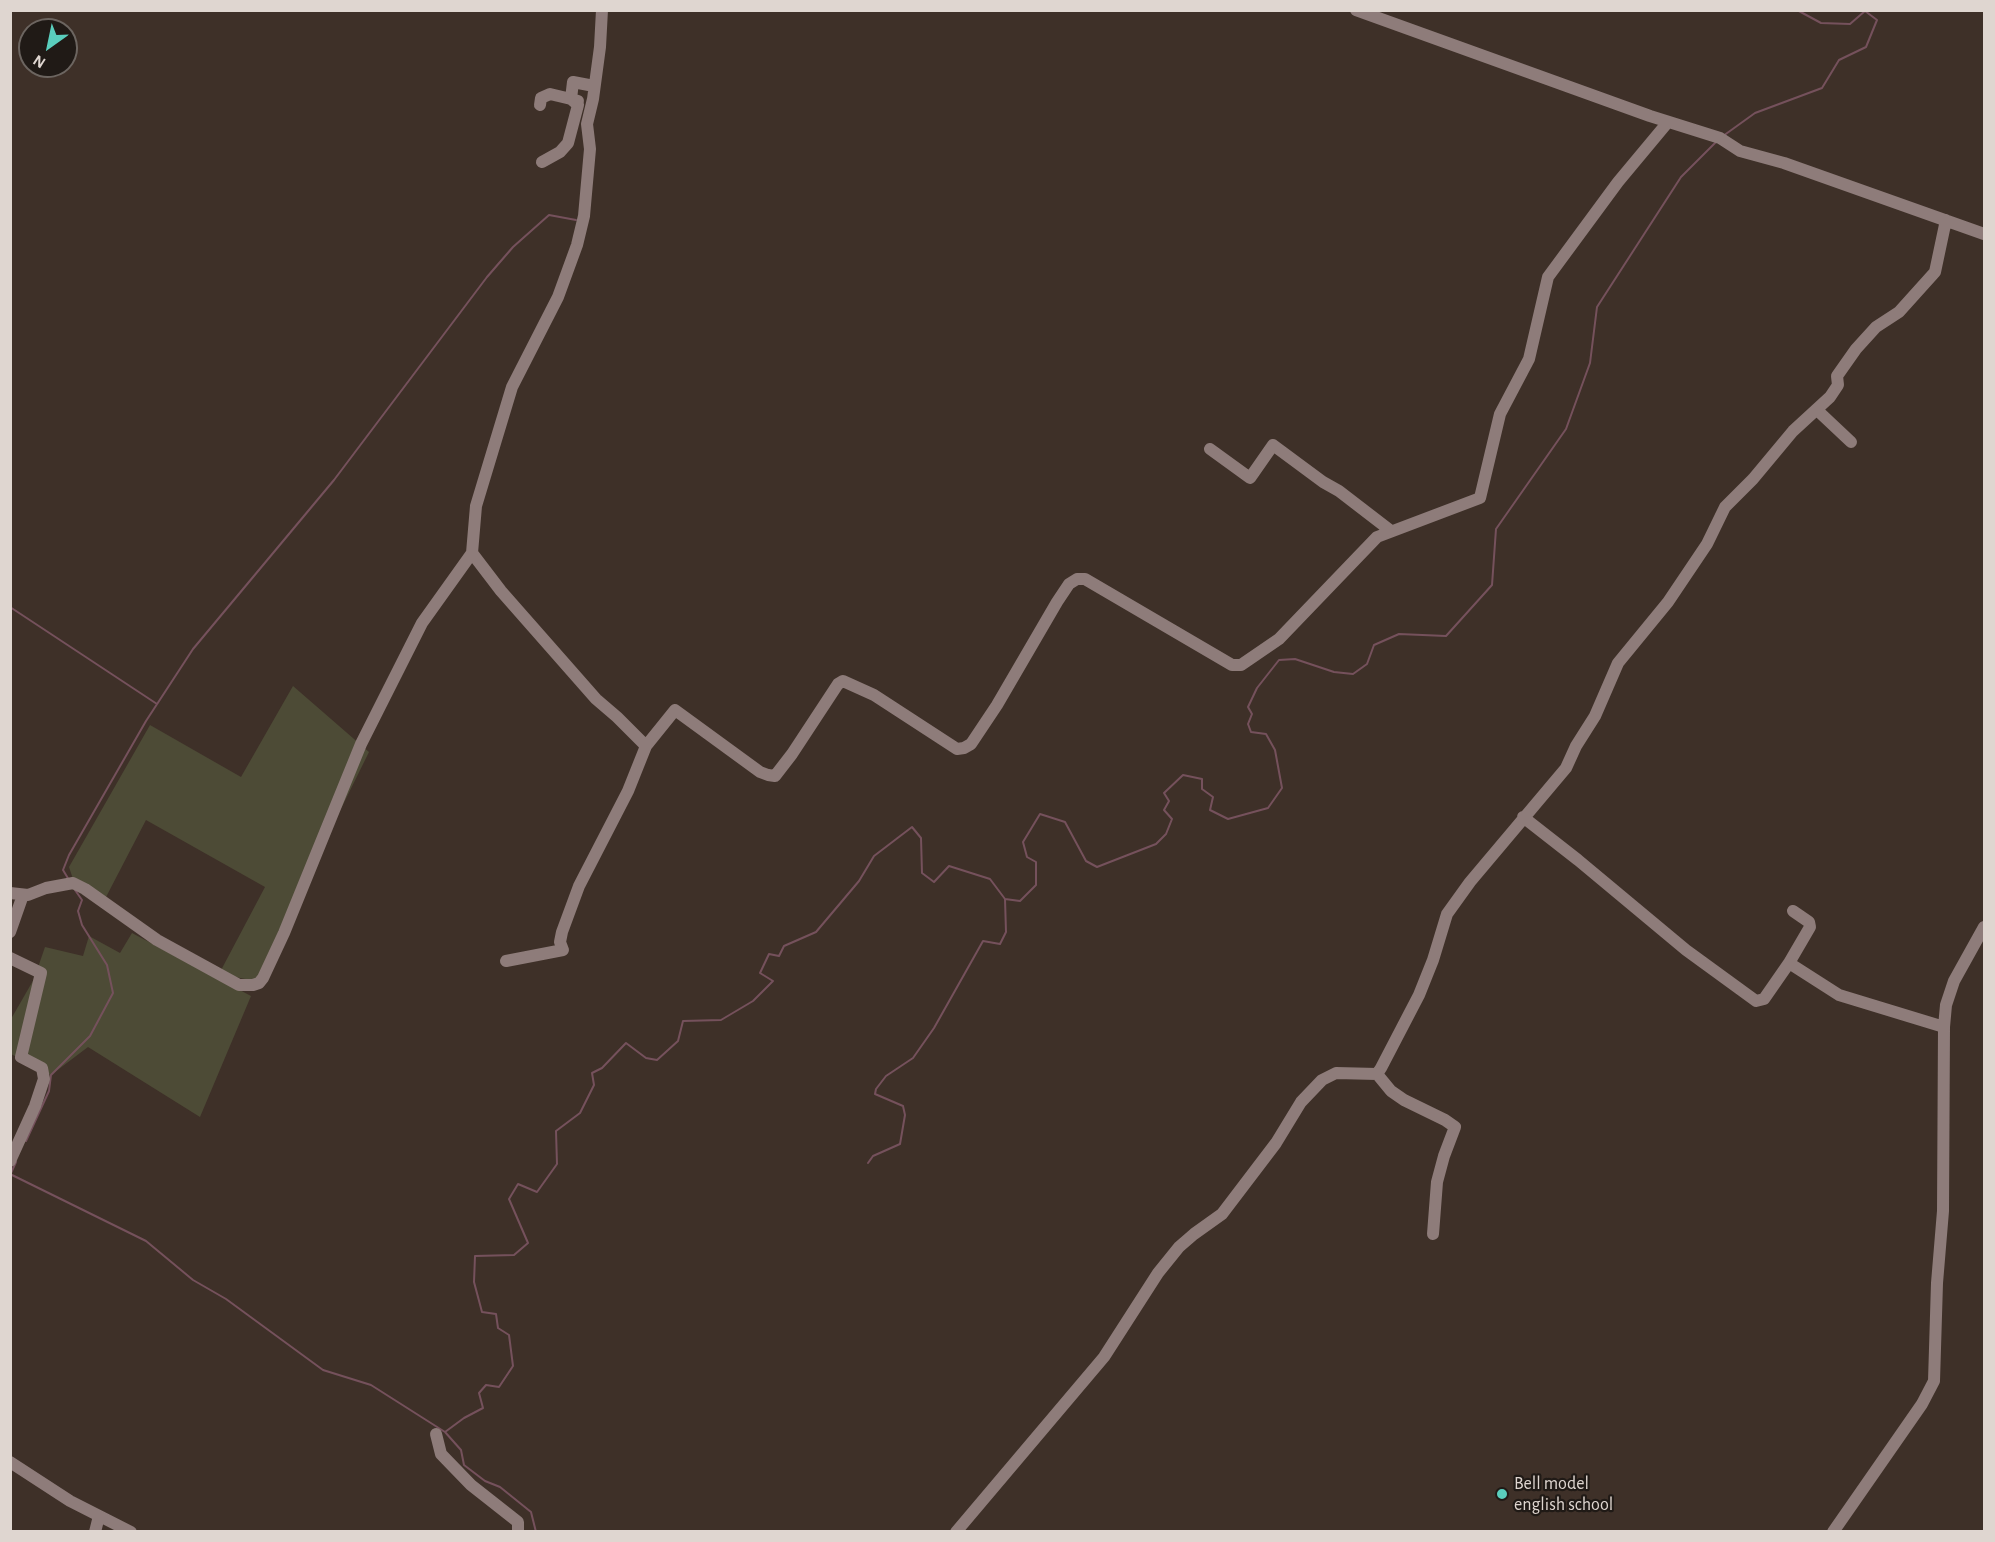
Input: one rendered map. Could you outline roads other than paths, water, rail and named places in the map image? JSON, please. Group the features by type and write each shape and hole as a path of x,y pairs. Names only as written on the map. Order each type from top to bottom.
{"street":[{"path":"10,932 17,894 28,896 46,888 73,883 157,940 239,985 259,983 268,970 361,744 422,623 472,553 476,506 512,387 558,297 577,244 584,216 590,149 587,124 600,47 602,10"},
{"path":"1356,10 1668,122 1720,138 1740,151 1784,163 1984,234"},
{"path":"571,99 573,82 594,86"},
{"path":"540,105 541,98 550,94 591,105"},
{"path":"542,162 560,152 571,136 578,105 571,99"},
{"path":"506,961 562,950 560,942 562,932 579,886 628,791 646,746 675,711 760,772 775,776 838,684 843,681 874,695 957,749 964,748 971,744 997,705 1057,602 1070,584 1077,579 1085,579 1232,665 1240,665 1279,639 1377,537 1480,498 1500,414 1529,358 1548,278 1618,183 1668,122"},
{"path":"1377,1074 1419,995 1447,914 1470,882 1566,768 1576,746 1595,716 1618,663 1668,602 1707,544 1725,507 1838,385 1837,376 1856,349 1876,327 1899,312 1935,272 1946,220"},
{"path":"1817,410 1851,442"},
{"path":"1210,449 1250,478 1273,445 1391,531"},
{"path":"472,553 501,591 596,699 646,746"},
{"path":"1523,817 1686,950 1756,1001 1764,999 1810,927 1809,922 1793,911"},
{"path":"1833,1532 1922,1404 1934,1380 1937,1284 1943,1211 1944,1027 1954,981 1984,927"},
{"path":"10,958 41,973 21,1057 42,1068 44,1079 35,1106 10,1161"},
{"path":"1789,963 1839,995 1944,1027"},
{"path":"957,1532 1104,1357 1153,1281 1179,1247 1222,1214 1276,1143 1301,1102 1322,1080 1336,1073 1377,1074 1391,1091 1404,1100 1455,1127 1437,1182 1433,1234"},
{"path":"436,1434 441,1454 471,1485 518,1522 518,1532"},
{"path":"10,1462 70,1500 131,1532"},
{"path":"95,1532 99,1516"}],"waterway":[{"path":"1723,136 1755,113 1822,88 1839,60 1866,47 1877,20 1865,11 1850,24 1821,23 1797,10"},
{"path":"10,1174 146,1241 193,1280 226,1299 323,1370 371,1385 445,1432 483,1408 479,1393 486,1385 499,1387 513,1366 509,1335 498,1328 496,1314 482,1312 474,1282 475,1256 514,1255 528,1243 509,1199 518,1184 537,1192 557,1164 556,1131 580,1113 594,1085 592,1073 602,1068 626,1043 646,1058 657,1060 678,1041 683,1021 721,1020 753,1001 773,981 760,973 769,954 779,956 784,946 816,932 859,881 874,856 912,827 921,838 922,873 934,882 949,866 990,879 1005,899 1020,901 1036,885 1036,862 1027,857 1023,842 1040,814 1065,822 1086,861 1097,867 1156,844 1166,834 1172,819 1164,810 1169,801 1164,793 1183,775 1202,779 1202,789 1213,797 1210,810 1228,819 1268,808 1282,788 1275,750 1266,734 1251,732 1248,724 1252,714 1248,707 1257,688 1279,660 1295,659 1334,672 1353,674 1367,664 1374,645 1399,634 1446,636 1492,585 1496,529 1566,429 1590,363 1597,307 1681,177 1716,142"},
{"path":"69,880 63,870 69,855 146,721 193,649 334,480 487,277 513,247 549,215 576,220"},
{"path":"10,607 157,704"},
{"path":"26,1141 49,1091 51,1075 90,1036 113,993 107,965 82,925 78,911 82,900 75,890"},
{"path":"868,1163 873,1156 900,1144 905,1115 903,1106 875,1094 876,1089 886,1076 913,1058 934,1028 983,941 1000,944 1006,932 1005,899"},
{"path":"11,1173 16,1162"},
{"path":"445,1432 461,1450 464,1465 485,1481 500,1487 531,1512 536,1532"}],"place":[{"name":"Bell model english school","path":"1502,1494"}]}
